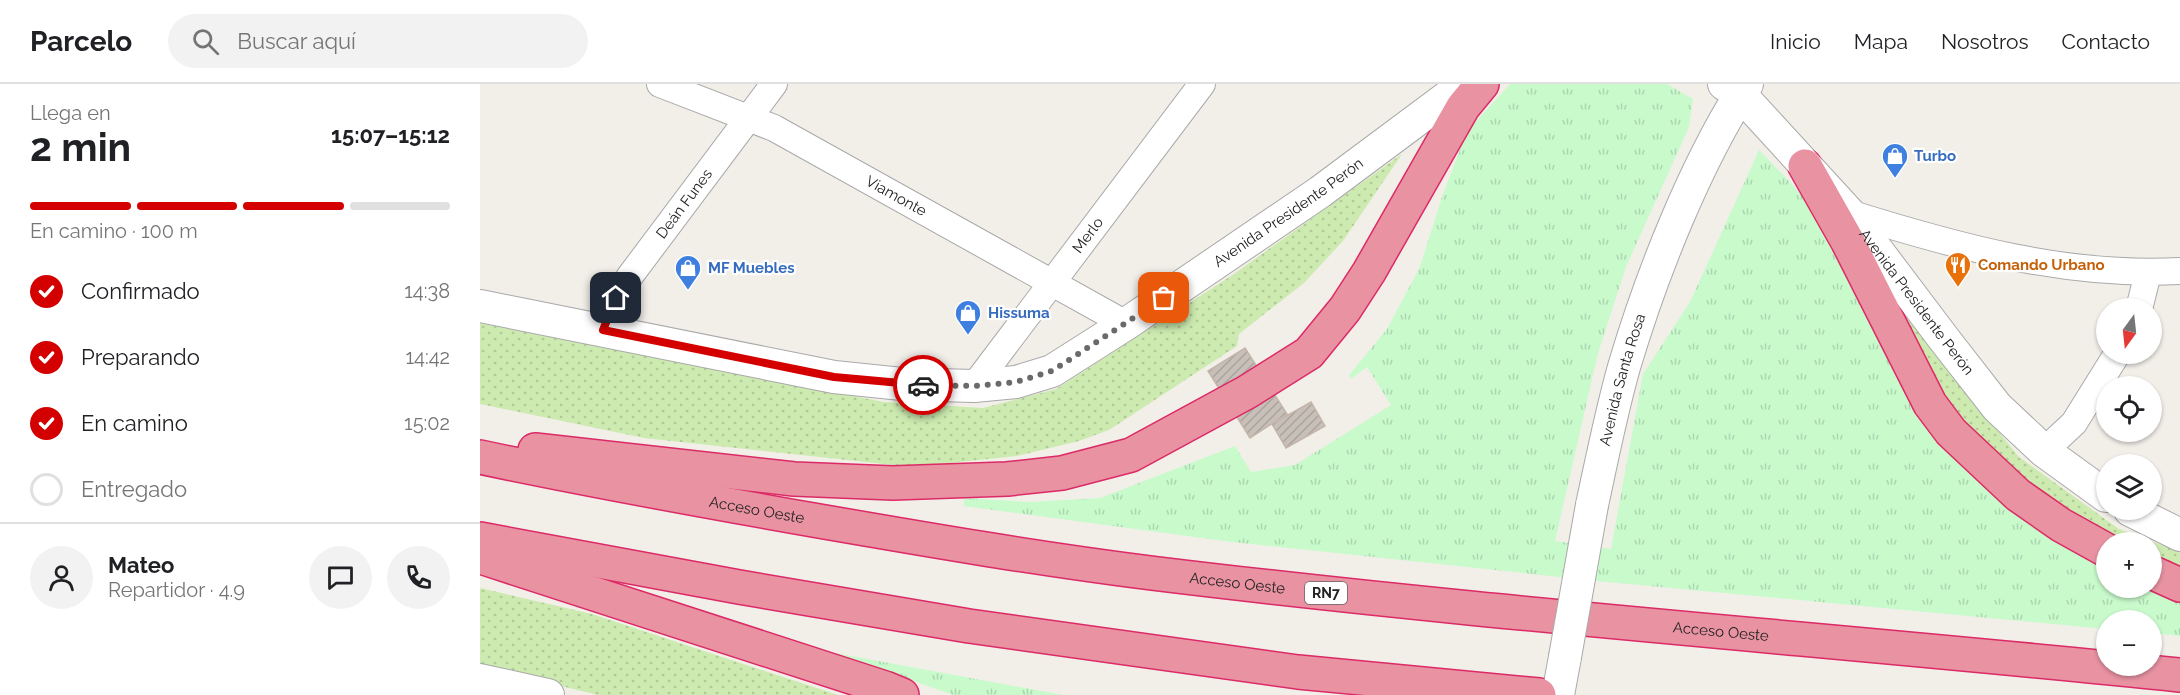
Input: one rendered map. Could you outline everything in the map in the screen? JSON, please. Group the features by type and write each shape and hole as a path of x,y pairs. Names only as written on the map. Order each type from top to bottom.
{"highway":[{"path":"480,443 794,479 893,483 1007,479 1062,473 1131,455 1247,392 1309,353 1345,309 1369,272 1463,107 1482,84"},
{"path":"1805,166 1848,242 1930,404 1951,432 2018,495 2061,525 2096,544"},
{"name":"Acceso Oeste","path":"480,457 591,480 994,552 1149,573 1446,607 2180,675"},
{"path":"480,539 739,587 969,626 1298,672 1539,695"},
{"path":"480,556 902,695"},
{"path":"2162,577 2180,585"}],"street":[{"name":"Viamonte","path":"660,84 774,128 1126,324"},
{"name":"Deán Funes","path":"603,330 616,298 630,276 774,84"},
{"name":"Merlo","path":"974,386 1202,84"},
{"name":"Avenida Presidente Perón","path":"480,306 834,377 902,384 974,386 1016,382 1052,371 1126,324 1320,192 1465,84"},
{"name":"Avenida Presidente Perón","path":"1737,87 1849,213 1997,407 2044,451 2096,489"},
{"name":"Avenida Santa Rosa","path":"1558,695 1592,505 1612,414 1637,327 1667,245 1737,87"},
{"path":"1849,213 1939,241 2007,257 2070,268 2148,273 2180,271"},
{"path":"2142,298 2148,273"},
{"path":"2044,451 2074,423 2112,364"},
{"path":"2150,520 2180,535"},
{"path":"480,680 548,695"}],"green space":[{"path":"1510,84 1667,84 1693,99 1689,127 1626,267 1598,353 1555,541 1611,549 1643,374 1690,302 1759,150 1791,183 1828,228 1943,442 1979,482 2075,550 2096,560 2096,598 2162,598 2162,592 2180,601 2180,636 2162,634 2162,610 2096,610 2096,628 1607,582 1232,542 963,506 965,498 1029,502 1100,498 1235,446 1251,472 1295,465 1391,405 1367,367 1351,379 1349,375 1387,329 1420,267 1442,197 1467,131"},
{"path":"1402,154 1343,241 1304,283 1239,334 1237,346 1109,430 1079,441 1017,456 902,466 644,438 480,404 480,323 884,402 983,408 1056,389 1234,274"},
{"path":"1878,282 2019,457 2096,512 2096,520 2106,520 2127,532 2099,532 2019,480 1972,435 1936,385"},
{"path":"2162,545 2180,552 2180,573 2162,566"},
{"path":"480,588 592,614 838,695 598,695 480,666"},
{"path":"835,653 1063,695 953,695"}],"building":[{"path":"1245,348 1287,414 1250,438 1208,371"},
{"path":"1311,402 1325,426 1286,448 1272,424"}],"way so far":[{"path":"923,385 974,386 1016,382 1052,371 1164,298"}],"place":[{"name":"Turbo","path":"1895,179"},
{"name":"Comando Urbano","path":"1958,288"},
{"name":"MF Muebles","path":"688,291"},
{"name":"Hissuma","path":"968,336"}],"route":[{"path":"616,298 603,330 834,377 923,385"}]}
